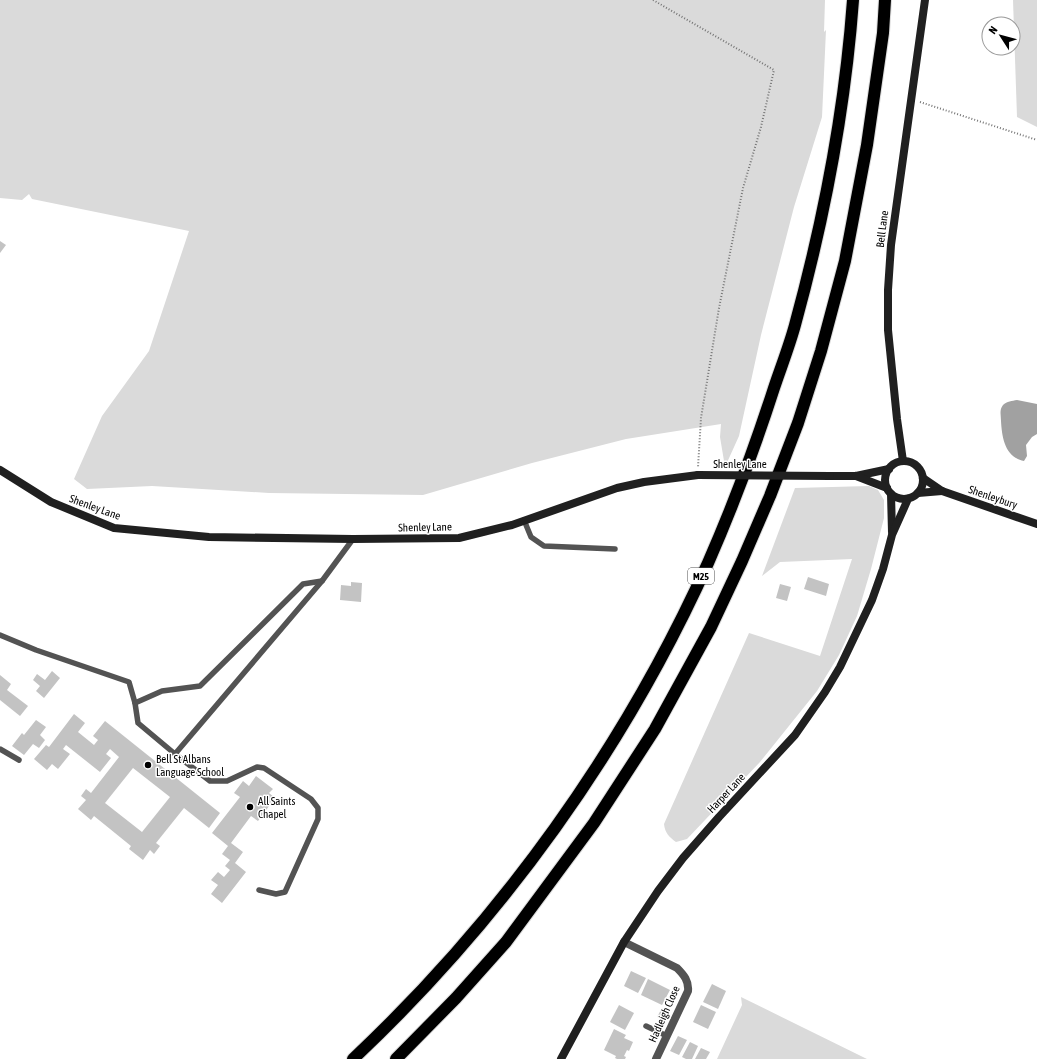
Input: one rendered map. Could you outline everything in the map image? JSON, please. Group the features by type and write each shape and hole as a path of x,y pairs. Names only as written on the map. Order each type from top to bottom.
{"highway":[{"name":"M25","path":"353,1059 446,963 522,873 586,783 629,714 670,641 708,562 752,455 794,328 817,238 839,122 853,0"},
{"name":"M25","path":"396,1059 456,998 506,942 590,829 655,729 711,628 770,496 798,423 821,351 845,261 868,145 883,33 885,0"}],"main road":[{"name":"Bell Lane","path":"903,462 888,330 888,290 891,245 925,0"},
{"path":"898,462 909,462 918,468 923,478 923,483 918,493 908,499 896,497 889,491 885,478 889,469 898,462"},
{"name":"Shenley Lane","path":"0,470 51,502 114,528 209,537 353,539 459,538 512,525 617,488 644,482 698,475 856,476 889,469"},
{"name":"Shenley Lane","path":"856,476 889,491"},
{"name":"Shenleybury","path":"923,478 942,491 1037,524"},
{"name":"Harper Lane","path":"889,491 892,535"},
{"name":"Shenleybury","path":"918,493 942,491"},
{"name":"Harper Lane","path":"561,1059 624,942 654,897 683,858 719,816 795,735 840,668 872,600 892,535 908,499"}],"street":[{"name":"Hadleigh Close","path":"624,942 677,968 684,974 689,985 688,991 656,1059"}],"lane":[{"path":"524,520 532,537 544,546 615,549"},
{"path":"176,754 322,581 353,539"},
{"path":"135,703 162,691 200,686 303,584 322,581"},
{"path":"0,636 129,682 135,703 138,723 210,781 227,781 257,766 264,768 311,799 318,808 318,819 285,892 276,894 259,890"},
{"path":"0,749 19,760"},
{"path":"646,1026 667,1036"}],"path":[{"path":"653,0 774,70 761,127 743,188 719,308 701,418 698,475"},
{"path":"912,99 1037,140"}],"shaded area":[{"path":"0,0 825,0 824,32 826,30 822,117 794,207 761,335 739,436 725,467 720,437 721,424 626,439 532,463 423,495 269,493 152,486 87,489 74,479 102,416 149,351 189,231 32,199 29,194 22,200 0,198"},
{"path":"1013,0 1037,0 1037,127 1017,117 1015,56 1021,56 1021,16 1014,16"},
{"path":"1017,400 1037,404 1037,434 1032,437 1026,445 1027,456 1024,461 1018,459 1009,451 1004,440 1001,427 1000,413 1003,405 1010,401"},
{"path":"869,486 878,490 884,500 884,518 857,616 839,655 817,691 760,762 687,839 676,842 665,830 664,824 749,633 820,656 852,559 780,562 762,576 795,488"},
{"path":"741,997 867,1059 717,1059 742,1005"}],"building":[{"path":"0,241 6,245 0,253"},
{"path":"808,577 829,584 826,596 804,589"},
{"path":"351,582 362,583 361,602 340,600 341,585 351,586"},
{"path":"780,584 791,587 787,601 776,598"},
{"path":"52,671 60,678 44,698 36,691 40,686 33,680 37,674 45,680"},
{"path":"0,675 11,684 7,690 28,706 20,716 0,700"},
{"path":"74,714 85,723 78,732 94,745 98,740 93,736 105,721 220,813 209,828 184,808 156,843 160,846 154,854 150,850 143,860 129,849 131,846 94,816 91,820 78,809 86,800 81,796 86,789 91,793 119,757 110,749 106,754 111,758 100,772 66,745 63,749 70,754 58,769 52,764 47,770 34,759 46,745 49,747","holes":["133,768 170,797 142,832 105,803"]},
{"path":"36,720 46,727 40,735 45,740 39,748 33,744 24,755 12,746 22,733 24,735"},
{"name":"All Saints Chapel","path":"256,776 273,789 269,793 275,798 258,821 251,816 231,843 243,852 235,863 246,872 222,903 211,894 218,885 211,880 218,872 224,877 230,870 225,866 230,860 222,854 228,846 212,833 240,797 234,793 243,781 249,786"},
{"path":"631,971 646,978 638,993 624,986"},
{"path":"648,979 670,990 662,1005 641,995"},
{"path":"712,984 726,991 718,1009 703,1002"},
{"path":"619,1005 634,1013 625,1030 610,1022"},
{"path":"701,1005 716,1012 708,1029 693,1022"},
{"path":"662,1008 670,1012 666,1021 657,1017"},
{"path":"614,1029 626,1035 624,1038 633,1042 629,1051 627,1050 624,1056 626,1057 625,1059 617,1059 615,1058 616,1056 604,1050"},
{"path":"678,1036 687,1040 679,1055 670,1051"},
{"path":"690,1042 698,1046 692,1059 686,1059 682,1057"},
{"path":"701,1048 710,1052 706,1059 695,1059"}],"place":[{"name":"Bell St Albans Language School","path":"148,765"},
{"name":"All Saints Chapel","path":"250,807"}]}
